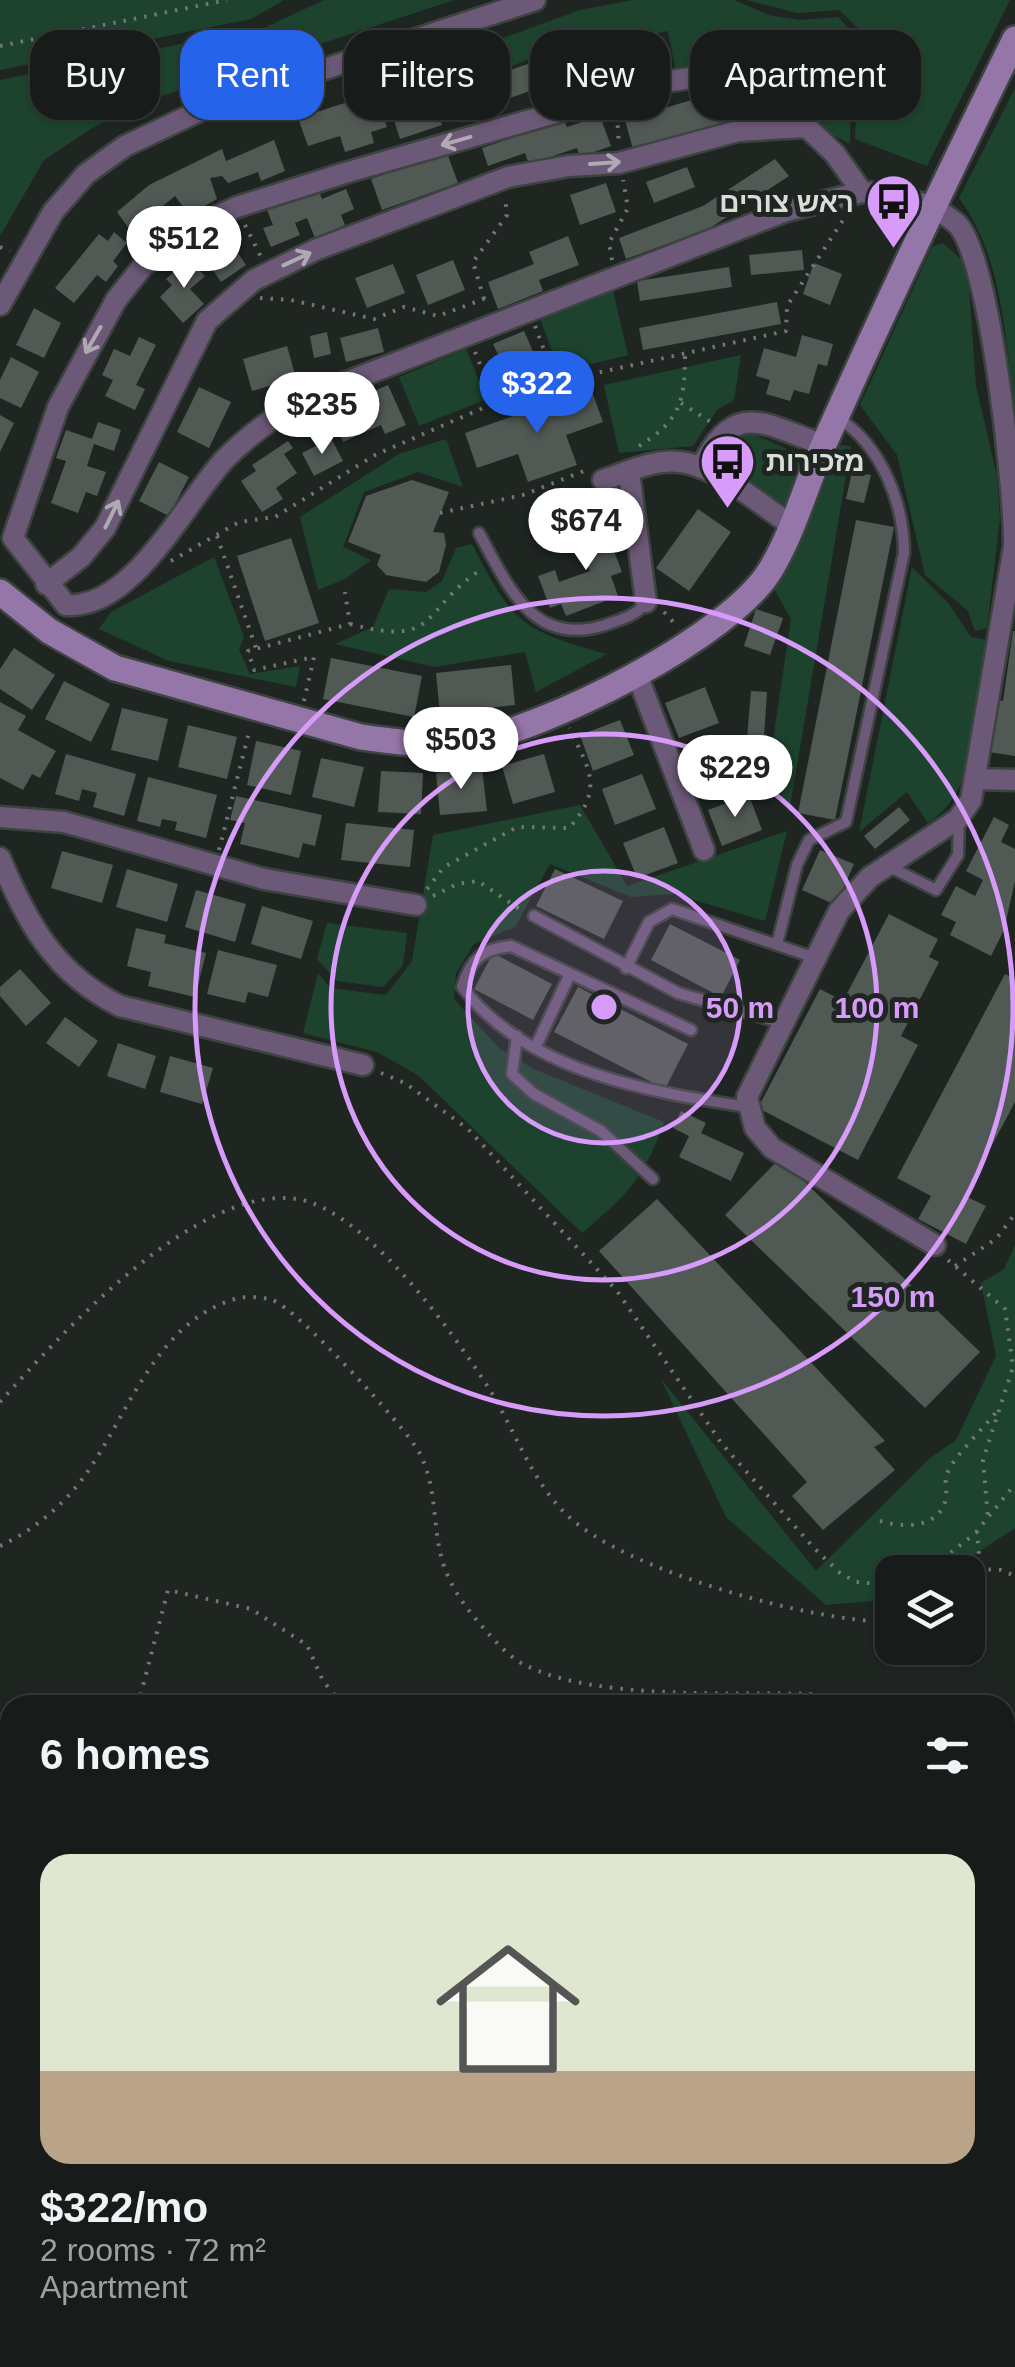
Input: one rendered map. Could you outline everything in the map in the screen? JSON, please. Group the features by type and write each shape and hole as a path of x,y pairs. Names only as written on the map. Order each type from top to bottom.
{"street":[{"path":"0,305 24,257 54,212 86,174 125,146 206,108 535,0"},
{"path":"0,592 49,631 115,668 361,737 426,745 495,736 561,712 636,672 689,642 751,596 771,570 824,444 1015,39"},
{"path":"670,81 743,74 772,93 835,154 862,192"},
{"path":"534,120 237,207 171,243 142,266 116,300 58,408 14,538 66,605 82,606 120,588 223,462 264,422 303,399 786,211 862,192 884,193 932,209 958,224 980,280 1014,509 1014,546 978,778 958,819 870,877 839,912 752,1080 748,1108 755,1128 772,1148 935,1245"},
{"path":"46,584 82,557 105,528 207,321 268,272 502,179 569,166 620,163 738,131 803,127"},
{"path":"701,468 723,430 756,421 824,444"},
{"path":"628,462 646,602"},
{"path":"602,480 628,462 680,462 701,468 790,524"},
{"path":"636,672 704,850"},
{"path":"978,778 1015,780"},
{"path":"0,817 64,822 301,886 416,905"},
{"path":"0,858 38,938 61,967 92,992 120,1006 363,1065"}],"lane":[{"path":"777,944 797,865 809,840 846,822 904,553 904,527 884,470 859,432 837,417"},
{"path":"479,533 534,618 582,632 635,615 646,602"},
{"path":"888,866 936,890 958,855 958,819"},
{"path":"626,968 649,922 672,910 816,958"},
{"path":"534,916 678,993 782,1023"},
{"path":"691,1030 511,946 487,948 468,966 462,988 517,1036 625,1085 748,1108"},
{"path":"536,1046 570,974"},
{"path":"517,1036 512,1074 534,1094 601,1131 653,1179"}],"path":[{"path":"0,46 227,0"},
{"path":"616,278 609,243 628,208 617,120"},
{"path":"495,325 474,262 507,215 502,179"},
{"path":"166,564 239,522 275,517 376,455 496,403 556,382 786,331 787,306 862,192"},
{"path":"237,207 268,272"},
{"path":"237,295 291,300 374,319 404,308 438,316 484,299"},
{"path":"530,311 556,382"},
{"path":"468,335 496,403"},
{"path":"628,462 667,428 681,404 686,356"},
{"path":"681,404 723,430"},
{"path":"440,512 523,495 598,466 602,480"},
{"path":"217,536 256,648"},
{"path":"300,721 314,657 254,670 248,651 350,624 389,634 408,634 425,625 464,580 494,561"},
{"path":"345,592 350,624"},
{"path":"646,602 668,614 689,642"},
{"path":"214,864 255,709"},
{"path":"416,905 444,866 480,845 517,827 568,828 580,815 591,795 590,777 561,712"},
{"path":"416,905 457,884 478,881 508,904 534,916"},
{"path":"363,1065 405,1083 468,1129 617,1292 750,1480 840,1573 856,1582 875,1584"},
{"path":"0,1402 66,1329 168,1246 223,1212 266,1198 301,1200 340,1218 397,1268 487,1386 564,1513 592,1537 638,1559 709,1584 853,1622 875,1622"},
{"path":"954,1266 996,1239 1015,1214"},
{"path":"935,1245 1005,1309 1012,1367 983,1460 988,1518"},
{"path":"0,1546 26,1534 61,1504 87,1473 128,1398 168,1347 197,1320 236,1298 272,1300 300,1316 418,1450 434,1493 444,1567 465,1608 501,1648 526,1666 586,1683 815,1695"},
{"path":"880,1521 900,1527 922,1524 936,1516 946,1502 946,1474 1000,1408"},
{"path":"947,1555 977,1531 1015,1484"},
{"path":"977,1531 978,1555"},
{"path":"985,1569 1002,1570 1015,1576"},
{"path":"141,1695 168,1590 251,1609 308,1645 324,1681 335,1695"}],"green space":[{"path":"0,0 284,0 251,19 180,30 180,33 160,37 160,30 30,30 30,64 0,70"},
{"path":"324,0 454,0 363,30 344,30 344,36 324,43 324,30 251,30"},
{"path":"633,0 734,0 772,16 800,20 838,17 851,30 690,30 690,66 675,68 670,30 530,30 530,59 510,67 510,36 580,10"},
{"path":"746,0 1010,0 927,166 855,139 856,120 921,120 921,30 860,30 839,10 797,13"},
{"path":"180,44 180,90 160,97 160,48"},
{"path":"30,74 30,120 109,120 44,160 0,236 0,80"},
{"path":"1015,88 1015,410 993,272 974,221 959,198"},
{"path":"810,120 850,120 850,144"},
{"path":"943,243 962,260 969,288 976,386 997,476 1000,519 987,628 975,631 968,611 925,575 897,455 860,405 932,247"},
{"path":"612,287 628,355 560,372 539,316"},
{"path":"466,349 487,399 419,426 399,377"},
{"path":"741,355 734,400 717,410 693,446 619,453 604,385"},
{"path":"735,433 755,435 807,458 786,505 732,477 721,466 722,443"},
{"path":"446,439 463,487 418,472 364,492 343,547 371,560 345,579 318,590 300,517 399,454"},
{"path":"840,445 851,446 789,813 769,767 791,619 773,587 801,542"},
{"path":"472,544 498,592 523,620 555,638 607,654 536,692 525,652 434,667 335,644 373,627 389,589 426,592 442,581 456,548"},
{"path":"214,557 244,637 239,650 250,674 300,666 296,687 169,661 99,629 111,612"},
{"path":"912,567 949,604 971,637 987,640 974,740 959,788 946,808 928,823 907,792 859,832"},
{"path":"580,805 627,886 787,831 765,921 674,894 631,897 550,864 515,927 474,944 456,973 454,999 499,1048 536,1070 664,1122 632,1185 582,1233 419,1076 377,1052 303,1033 318,973 330,988 386,995 412,961 433,835"},
{"path":"327,923 407,933 403,965 383,987 337,981 317,959"},
{"path":"1015,1245 1015,1528 974,1555 875,1555 875,1601 826,1605 726,1517 661,1379 816,1571 929,1459 956,1440 996,1356 981,1283 1004,1269"}],"building":[{"path":"530,63 530,91 510,98 510,70"},
{"path":"690,100 690,120 731,120 633,149 625,120 670,120 670,106"},
{"path":"344,103 344,120 385,120 387,127 371,132 374,143 345,152 340,136 308,146 299,120 324,120 324,110"},
{"path":"394,120 441,120 442,125 400,139"},
{"path":"564,120 567,127 601,120 611,146 580,157 577,148 529,164 525,153 488,166 482,148"},
{"path":"274,140 285,171 261,181 258,172 228,183 222,176 210,178 217,199 189,215 175,196 163,206 174,220 153,236 140,217 128,227 117,212 149,185 222,149 226,161"},
{"path":"447,153 458,183 382,210 371,179"},
{"path":"775,159 789,176 710,228 626,259 619,238 703,206"},
{"path":"687,167 695,187 654,203 646,182"},
{"path":"606,183 616,212 580,225 570,195"},
{"path":"318,189 322,199 346,189 354,209 341,215 345,225 315,238 307,218 295,223 300,235 271,247 263,228 273,225 267,210"},
{"path":"114,232 127,243 113,261 118,266 106,282 97,275 74,303 55,288 99,234 108,241"},
{"path":"226,236 246,265 221,282 201,252"},
{"path":"568,236 579,265 539,280 543,291 498,309 488,282 534,264 529,252"},
{"path":"802,250 804,270 751,275 749,255"},
{"path":"188,258 205,276 190,289 204,304 183,323 160,297 172,285 166,279"},
{"path":"453,260 465,290 428,305 416,275"},
{"path":"814,263 842,274 830,305 803,294"},
{"path":"393,264 405,293 367,308 355,278"},
{"path":"729,267 732,287 640,301 637,281"},
{"path":"777,302 781,324 643,350 639,328"},
{"path":"34,308 61,323 44,358 16,345"},
{"path":"378,328 384,352 346,362 340,338"},
{"path":"524,331 535,356 505,369 493,344"},
{"path":"327,332 331,354 314,358 310,336"},
{"path":"802,335 833,344 827,366 818,364 809,394 794,390 790,401 766,394 770,380 756,376 764,348 796,357"},
{"path":"139,337 156,345 136,385 145,389 135,410 105,396 113,380 102,375 114,349 130,356"},
{"path":"287,346 296,378 252,391 243,359"},
{"path":"11,357 39,372 21,408 0,398 0,380"},
{"path":"388,385 406,425 385,434 381,425 343,442 329,410"},
{"path":"199,387 231,402 209,448 177,432"},
{"path":"591,389 603,422 566,435 577,465 528,482 518,454 477,468 465,433"},
{"path":"0,415 14,423 0,452"},
{"path":"98,422 121,430 114,451 94,444 87,466 106,472 97,496 86,492 78,513 51,503 66,461 56,458 66,430 92,439"},
{"path":"331,438 343,461 314,476 302,453"},
{"path":"288,441 293,448 284,454 297,473 276,488 283,499 262,512 241,481 256,471 252,465"},
{"path":"159,462 189,477 169,516 139,501"},
{"path":"852,472 871,475 864,503 846,499"},
{"path":"412,480 449,492 433,532 444,533 446,545 439,572 426,582 386,575 377,565 381,555 348,542 366,496"},
{"path":"698,509 731,532 689,591 656,568"},
{"path":"598,510 622,572 611,576 618,596 566,616 561,604 550,608 538,576 555,570 559,582 590,571 581,547 590,544 580,517"},
{"path":"856,520 894,527 835,820 798,813"},
{"path":"291,538 319,623 265,641 237,556"},
{"path":"756,609 783,618 770,655 744,646"},
{"path":"1013,631 1015,756 988,752 995,700 1003,701"},
{"path":"14,648 55,675 32,710 0,689 0,669"},
{"path":"331,658 422,676 414,717 323,699"},
{"path":"511,665 515,705 440,714 436,673"},
{"path":"64,681 110,704 91,742 45,719"},
{"path":"705,687 719,723 679,738 665,703"},
{"path":"751,691 767,692 763,751 746,750"},
{"path":"0,702 26,716 18,730 56,751 40,778 32,774 23,790 0,778"},
{"path":"122,708 168,719 158,761 111,750"},
{"path":"620,720 634,755 593,771 580,735"},
{"path":"188,725 237,737 227,779 178,767"},
{"path":"256,741 301,751 291,795 247,785"},
{"path":"727,741 741,776 700,792 687,757"},
{"path":"66,754 136,774 124,816 93,807 97,793 82,789 79,801 55,794"},
{"path":"544,754 555,792 513,804 502,766"},
{"path":"321,758 364,767 354,807 312,797"},
{"path":"482,768 487,811 440,815 436,773"},
{"path":"381,771 423,773 421,814 378,812"},
{"path":"642,774 656,809 615,825 602,789"},
{"path":"148,777 217,795 206,838 175,830 177,822 162,819 160,827 137,821"},
{"path":"749,795 762,830 722,846 708,810"},
{"path":"236,796 322,815 315,846 303,843 299,858 240,844 245,823 230,820"},
{"path":"899,807 910,820 875,849 864,836"},
{"path":"994,817 1009,825 1001,842 1015,849 1015,881 1004,930 991,956 950,935 956,922 941,915 956,886 975,896 983,880 966,871"},
{"path":"346,823 414,830 410,867 341,860"},
{"path":"664,827 678,863 637,878 623,843"},
{"path":"820,850 854,864 836,905 802,890"},
{"path":"62,851 113,865 102,903 51,888"},
{"path":"127,869 178,884 167,922 116,907"},
{"path":"555,869 623,901 604,939 536,906"},
{"path":"196,890 246,904 235,942 185,927"},
{"path":"262,906 313,921 301,959 251,944"},
{"path":"889,914 938,939 929,957 939,962 901,1036 918,1045 858,1160 758,1108 820,989 843,1001"},
{"path":"670,924 740,960 721,997 651,960"},
{"path":"136,928 166,935 164,943 206,953 195,997 148,986 151,972 127,966"},
{"path":"218,950 277,965 268,997 248,992 245,1003 207,994"},
{"path":"493,953 552,984 533,1020 474,989"},
{"path":"20,969 51,1003 26,1026 0,996 0,987"},
{"path":"1005,974 1015,979 1015,1102 965,1196 986,1206 966,1244 918,1219 931,1196 897,1178"},
{"path":"578,987 688,1044 665,1089 554,1032"},
{"path":"65,1017 98,1041 79,1067 46,1043"},
{"path":"118,1043 156,1056 145,1089 107,1076"},
{"path":"170,1056 213,1068 202,1104 160,1092"},
{"path":"681,1111 706,1123 701,1133 744,1153 731,1181 679,1157 689,1136 673,1128"},
{"path":"780,1158 980,1352 925,1408 725,1215"},
{"path":"657,1199 885,1441 874,1447 895,1470 823,1530 792,1496 807,1482 599,1251"}],"place":[{"name":"ראש צורים","path":"893,251"},
{"name":"מזכירות","path":"727,510"}]}
